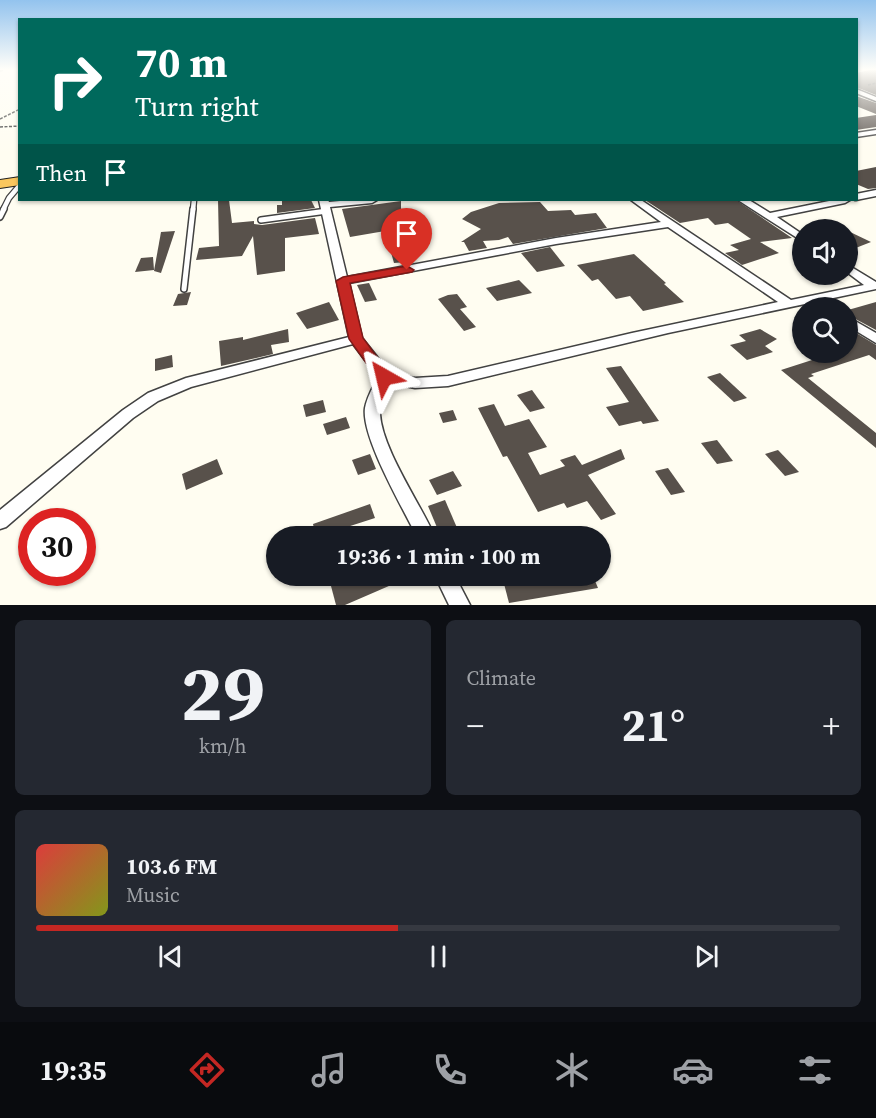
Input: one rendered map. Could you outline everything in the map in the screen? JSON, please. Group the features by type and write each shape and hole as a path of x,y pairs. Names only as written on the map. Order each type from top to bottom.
{"highway":[{"path":"0,184 18,183"}],"street":[{"path":"858,135 876,132"},
{"path":"858,197 876,193"},
{"path":"363,201 326,205 356,339 384,377 415,383 448,381 792,303"},
{"path":"637,201 787,303"},
{"path":"745,201 792,231"},
{"path":"769,216 840,201"},
{"path":"343,281 556,241 668,224"},
{"path":"858,274 875,285"},
{"path":"840,297 875,285"},
{"path":"858,327 876,339"},
{"path":"0,522 128,414 153,397 186,383 221,373 356,339"},
{"path":"384,377 371,403 373,424 378,441 420,526"},
{"path":"450,586 460,605"}],"lane":[{"path":"0,217 18,186"},
{"path":"184,289 194,201"},
{"path":"261,220 326,205"}],"path":[{"path":"0,119 18,110"},
{"path":"0,127 18,126"}],"building":[{"path":"858,98 876,103 876,114 858,107"},
{"path":"876,115 876,127 858,130 858,118"},
{"path":"876,167 876,188 868,189 858,185 858,171"},
{"path":"218,201 229,201 232,223 254,221 254,224 262,225 315,218 319,234 285,238 285,271 257,275 253,236 242,256 196,260 199,248 219,246"},
{"path":"282,201 312,201 315,208 277,213 277,205 282,205"},
{"path":"401,201 401,237 407,236 416,248 402,251 406,262 394,263 385,231 350,237 342,209"},
{"path":"647,201 737,201 792,238 760,242 779,253 742,265 725,253 739,250 730,245 751,239 728,223 715,225 708,218 680,223"},
{"path":"540,202 548,211 571,210 575,215 596,213 607,228 513,244 508,237 483,241 487,248 469,251 464,242 461,242 481,229 462,219 471,212 499,203"},
{"path":"175,231 161,273 154,271 161,232"},
{"path":"858,236 871,242 858,247"},
{"path":"550,247 565,266 537,272 521,253"},
{"path":"634,254 684,302 643,311 630,296 616,299 598,279 592,281 577,265"},
{"path":"153,257 154,270 135,272 141,258"},
{"path":"519,280 532,293 497,301 486,288"},
{"path":"369,283 377,300 365,302 357,285"},
{"path":"191,292 187,305 173,306 178,294"},
{"path":"457,294 467,307 460,309 476,327 464,331 438,299"},
{"path":"329,302 339,320 307,329 296,313"},
{"path":"876,302 876,330 858,320 858,307"},
{"path":"288,329 289,342 271,345 273,354 221,366 219,341 243,337 243,340"},
{"path":"760,329 777,339 765,346 773,352 747,360 730,345 746,341 739,335"},
{"path":"858,334 876,345 876,360 869,355 858,359"},
{"path":"172,355 173,367 155,371 155,359"},
{"path":"803,363 845,363 811,374 814,376 808,378 876,433 876,448 781,370"},
{"path":"621,366 659,421 643,424 641,421 619,426 606,407 629,402 606,368"},
{"path":"720,373 747,398 734,402 707,377"},
{"path":"532,390 545,408 530,412 517,395"},
{"path":"323,400 326,412 306,417 303,405"},
{"path":"494,404 505,426 529,419 547,447 528,453 540,475 565,466 560,460 575,455 582,465 621,449 625,459 588,475 616,514 601,520 587,501 567,508 564,503 538,512 507,456 503,457 478,408"},
{"path":"453,410 457,420 443,423 439,413"},
{"path":"346,417 350,428 327,435 323,424"},
{"path":"717,440 733,461 717,464 701,443"},
{"path":"778,450 799,472 785,476 765,454"},
{"path":"370,454 376,469 358,475 352,460"},
{"path":"217,459 223,474 186,490 182,474"},
{"path":"668,468 685,492 671,495 655,471"},
{"path":"453,471 462,486 437,495 429,480"},
{"path":"445,500 456,526 436,526 428,506"},
{"path":"370,504 375,518 350,526 313,526 313,524"},
{"path":"331,586 389,586 345,605 336,605"},
{"path":"505,586 597,586 598,588 509,603"}],"route":[{"path":"384,377 356,339 343,281 407,270"}]}
